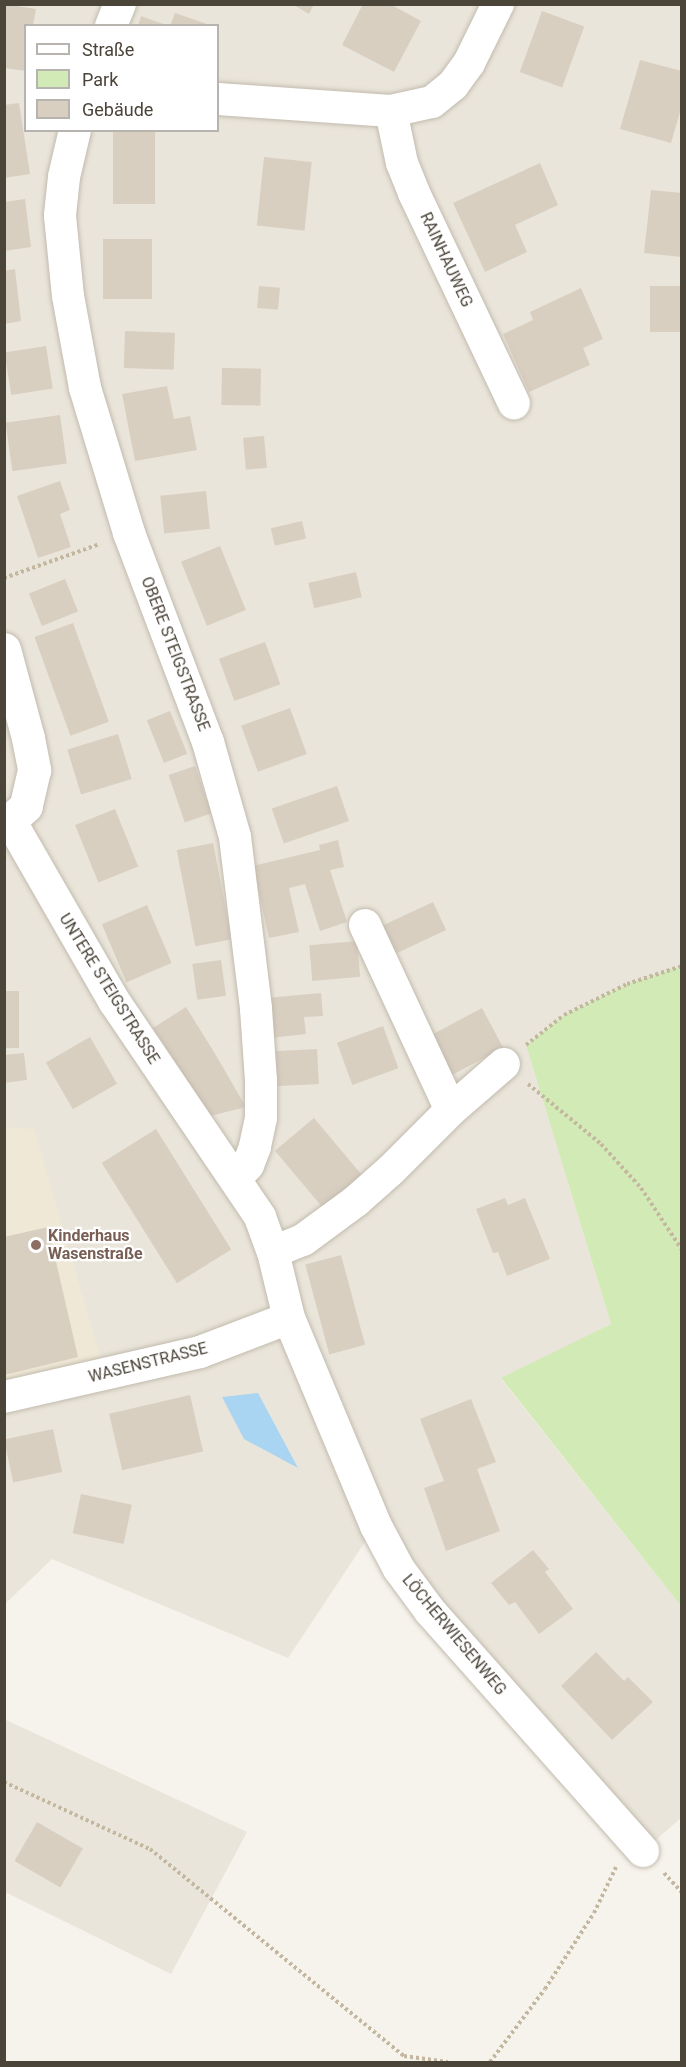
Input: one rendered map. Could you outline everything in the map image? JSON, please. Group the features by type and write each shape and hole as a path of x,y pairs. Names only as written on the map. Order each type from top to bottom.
{"street":[{"path":"112,24 120,4"},
{"path":"219,99 391,111 432,102 453,85 469,63 498,4"},
{"name":"RAINHAUWEG","path":"391,111 402,163 414,193 514,404"},
{"name":"OBERE STEIGSTRASSE","path":"75,132 64,177 60,216 68,296 90,409 129,533 208,742 229,807 235,837 255,998 261,1080 261,1118 255,1147 248,1165 236,1178"},
{"name":"UNTERE STEIGSTRASSE","path":"4,649 28,738 34,770 26,806 8,824 114,1001 193,1119 236,1178 260,1217 273,1252 289,1318"},
{"path":"365,925 451,1110"},
{"path":"273,1252 303,1240 356,1201 392,1170 451,1110 504,1065"},
{"name":"WASENSTRASSE","path":"4,1397 200,1352 289,1318"},
{"name":"LÖCHERWIESENWEG","path":"289,1318 376,1526 399,1569 430,1611 637,1844"}],"path":[{"path":"4,578 129,533"},
{"path":"681,966 627,984 564,1015 504,1065 601,1144 641,1188 681,1250"},
{"path":"4,1782 150,1849 404,2056 448,2062"},
{"path":"490,2062 545,1989 637,1844"}],"shaded area":[{"path":"5,5 681,5 681,966 627,984 564,1015 526,1045 611,1324 501,1379 681,1606 681,1818 643,1851 375,1527 288,1658 52,1559 5,1604"},
{"name":"Kinderhaus Wasenstraße","path":"4,1127 34,1129 101,1360 4,1381"},
{"path":"4,1719 247,1832 171,1974 5,1892"}],"green space":[{"path":"682,966 681,1606 501,1378 611,1324 526,1045 564,1015 627,984"}],"water":[{"path":"258,1393 298,1468 244,1439 222,1397"}],"building":[{"path":"4,4 36,9 33,24 24,24 24,71 4,68"},
{"path":"292,4 314,4 309,14"},
{"path":"363,4 390,4 421,21 394,72 342,45"},
{"path":"542,11 584,26 562,87 520,72"},
{"path":"175,13 207,24 171,24"},
{"path":"141,16 163,24 139,24"},
{"path":"640,60 682,71 682,105 671,143 620,129"},
{"path":"19,103 30,174 4,178 4,105"},
{"path":"113,132 155,132 155,204 113,204"},
{"path":"264,157 312,162 305,231 257,226"},
{"path":"540,163 558,205 515,225 527,252 485,272 453,203"},
{"path":"651,190 682,193 682,257 644,253"},
{"path":"25,199 31,247 4,251 4,202"},
{"path":"103,239 152,239 152,299 103,299"},
{"path":"15,269 21,321 4,324 4,271"},
{"path":"259,286 280,288 278,310 257,308"},
{"path":"650,286 682,286 682,332 650,332"},
{"path":"581,288 603,339 583,348 590,365 529,392 503,334 533,320 530,312"},
{"path":"125,331 175,333 174,370 124,368"},
{"path":"46,346 53,388 11,395 5,353"},
{"path":"222,368 261,369 260,406 221,405"},
{"path":"167,386 174,419 190,416 197,450 135,461 122,394"},
{"path":"60,415 67,464 12,471 6,423"},
{"path":"264,436 267,468 246,470 243,438"},
{"path":"60,481 70,510 60,514 71,547 38,558 17,496"},
{"path":"206,491 210,529 164,534 160,496"},
{"path":"302,521 306,539 275,546 271,528"},
{"path":"220,546 246,610 207,626 181,562"},
{"path":"356,572 362,597 314,608 308,583"},
{"path":"65,579 78,611 42,626 29,594"},
{"path":"73,623 109,722 70,736 34,637"},
{"path":"265,642 280,684 234,701 219,659"},
{"path":"290,708 307,754 258,772 241,726"},
{"path":"170,711 187,754 164,763 147,720"},
{"path":"118,734 132,779 81,794 67,749"},
{"path":"195,766 211,813 185,822 169,775"},
{"path":"337,786 349,821 284,843 272,808"},
{"path":"115,809 138,866 98,883 75,825"},
{"path":"338,840 344,867 330,870 347,922 320,931 305,884 289,888 299,932 269,938 253,866 320,850 319,845"},
{"path":"213,843 232,939 195,946 177,850"},
{"path":"433,902 446,930 391,956 378,928"},
{"path":"147,905 172,963 127,982 102,924"},
{"path":"357,941 360,977 312,981 309,945"},
{"path":"221,960 226,996 197,1000 192,964"},
{"path":"4,991 19,991 19,1048 4,1048"},
{"path":"321,993 323,1016 304,1017 306,1034 270,1038 266,998"},
{"path":"186,1007 246,1107 210,1116 153,1028"},
{"path":"482,1008 503,1048 444,1079 423,1039"},
{"path":"383,1026 398,1068 352,1085 337,1043"},
{"path":"90,1037 117,1084 73,1109 46,1062"},
{"path":"317,1049 319,1084 276,1086 274,1051"},
{"path":"24,1053 27,1080 4,1083 4,1055"},
{"path":"314,1118 365,1179 326,1212 275,1151"},
{"path":"156,1129 231,1249 177,1283 102,1163"},
{"path":"505,1198 508,1205 525,1198 550,1259 507,1276 498,1252 493,1253 476,1209"},
{"path":"48,1227 78,1357 4,1375 4,1237"},
{"path":"341,1255 365,1345 329,1354 305,1265"},
{"path":"190,1395 203,1452 122,1470 109,1414"},
{"path":"471,1399 496,1462 477,1469 500,1531 446,1551 424,1488 444,1481 420,1419"},
{"path":"53,1429 62,1472 13,1482 4,1439"},
{"path":"81,1494 132,1505 124,1544 73,1533"},
{"path":"533,1550 549,1569 545,1572 573,1609 539,1634 515,1602 509,1605 491,1583"},
{"path":"596,1652 624,1681 628,1677 653,1702 612,1740 561,1686"},
{"path":"37,1822 83,1848 60,1887 14,1861"}],"place":[{"name":"Kinderhaus Wasenstraße","path":"36,1245"}]}
